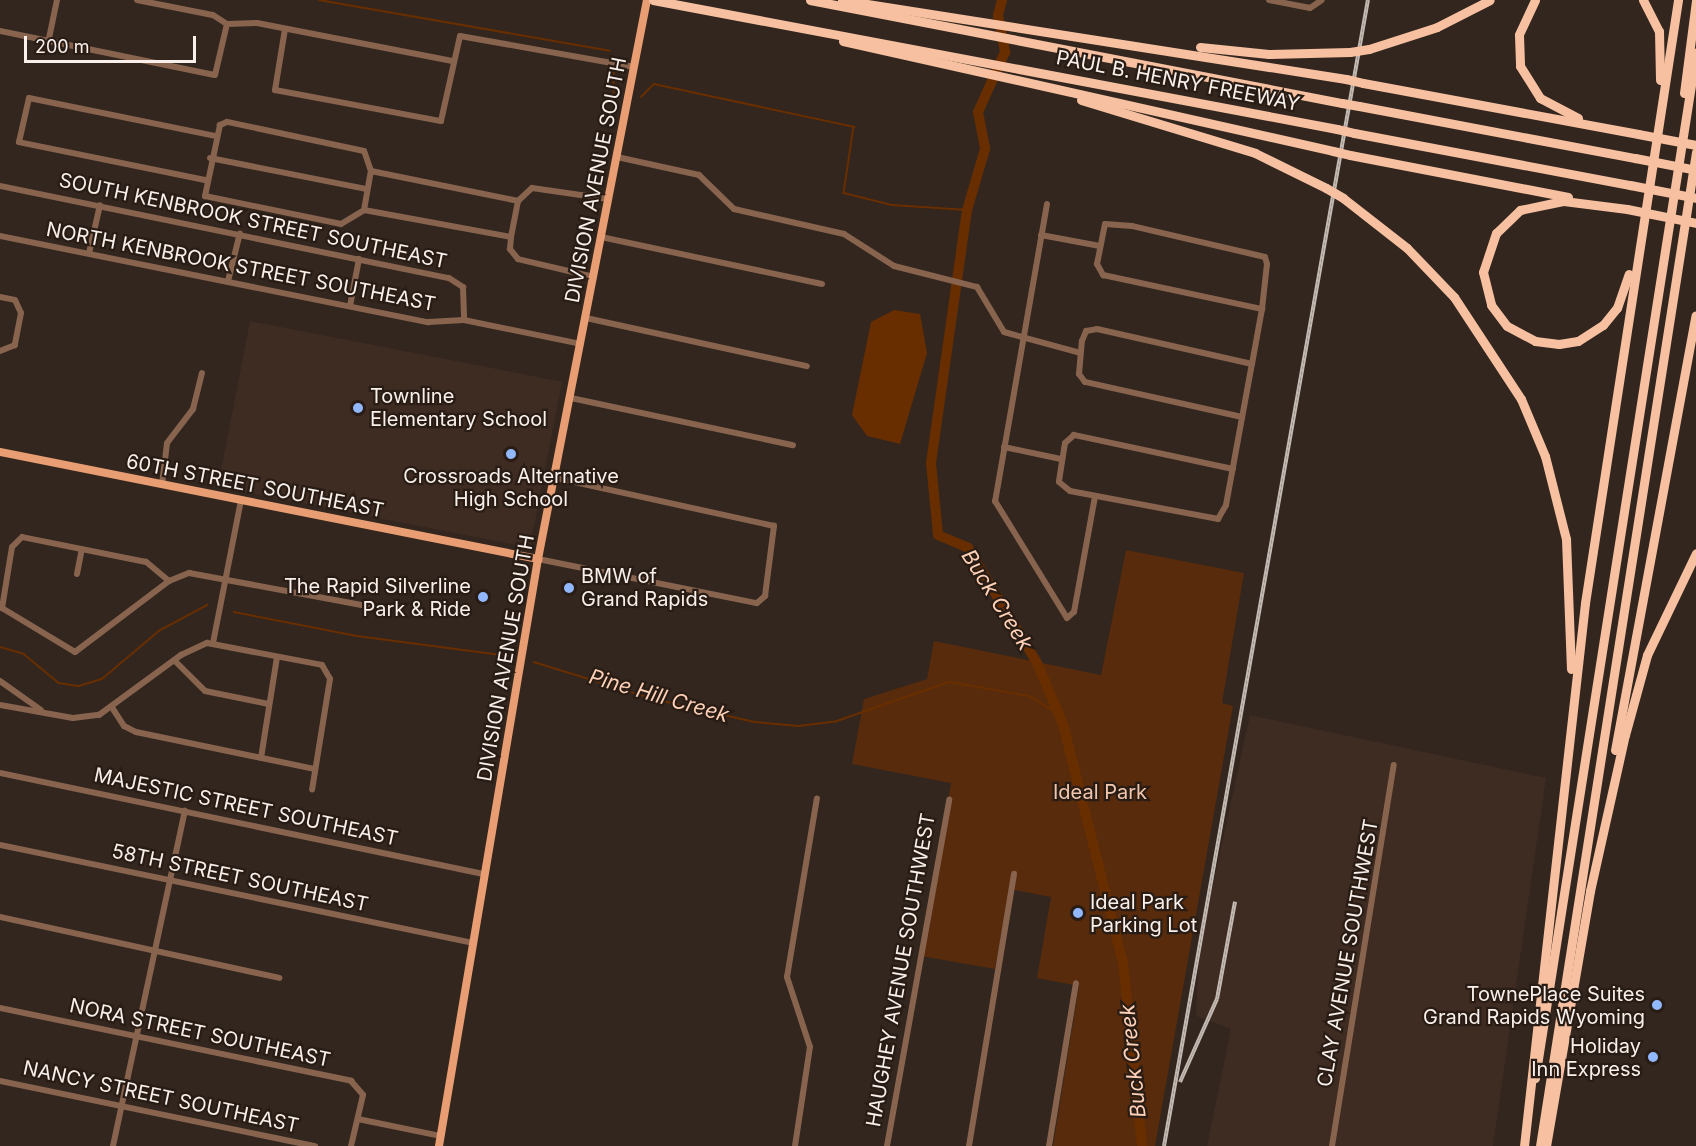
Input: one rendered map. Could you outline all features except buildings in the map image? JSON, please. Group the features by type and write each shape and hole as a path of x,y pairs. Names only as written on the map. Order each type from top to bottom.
{"highway":[{"path":"653,0 909,51 1218,140 1326,188 1399,241 1454,297 1505,369 1535,431 1560,510 1572,589 1566,757"},
{"name":"PAUL B. HENRY FREEWAY","path":"810,0 915,17 1047,46 1696,170"},
{"path":"842,0 915,17 1269,54 1350,52 1369,49 1437,27 1490,0"},
{"path":"1535,0 1517,44 1520,66 1533,90 1568,115 1638,134"},
{"path":"1643,0 1657,22 1661,45 1658,126"},
{"path":"1524,1146 1566,757 1641,225 1678,0"},
{"path":"1677,177 1696,0"},
{"path":"1072,34 1363,82 1696,145"},
{"name":"PAUL B. HENRY FREEWAY","path":"909,51 1041,73 1696,198"},
{"path":"1524,1146 1696,53"},
{"path":"1039,87 1350,155 1696,223"},
{"path":"1540,1146 1696,152"},
{"path":"1627,209 1550,202 1508,219 1489,245 1484,272 1487,295 1502,320 1542,343 1589,335 1617,308 1641,225"},
{"path":"1546,1146 1696,315"},
{"path":"1598,856 1647,655 1696,552"}],"main road":[{"name":"DIVISION AVENUE SOUTH","path":"439,1146 538,560 647,0"},
{"name":"60TH STREET SOUTHEAST","path":"0,452 538,560"}],"street":[{"path":"48,43 57,0"},
{"path":"137,0 213,15 227,24 243,21 452,61"},
{"path":"1269,0 1317,7 1322,0"},
{"path":"0,31 48,43 215,75 227,24"},
{"path":"285,29 274,90 441,121 457,40 467,35 634,67"},
{"path":"204,180 19,142 29,98 216,136"},
{"path":"364,210 371,171 364,151 355,147 227,122 216,136 204,180 205,196 341,224 364,210 511,237"},
{"path":"617,157 699,176 734,208 844,234 894,266 970,284 981,291 998,326 1024,340 1080,353"},
{"path":"210,158 367,189"},
{"path":"371,171 518,201"},
{"name":"SOUTH KENBROOK STREET SOUTHEAST","path":"0,186 240,233 457,280 464,287 464,320"},
{"path":"594,277 518,259 510,249 511,237 518,201 537,187 608,199"},
{"path":"1047,204 1005,447 997,510 1056,609 1070,618 1095,496"},
{"path":"89,253 100,206"},
{"path":"1233,469 1074,435 1065,443 1062,459 1062,487 1095,496 1218,519 1233,469 1262,309 1265,257 1115,223 1105,224 1097,271 1103,275 1262,309"},
{"path":"228,281 240,233"},
{"path":"1041,235 1100,246"},
{"name":"NORTH KENBROOK STREET SOUTHEAST","path":"0,236 444,324 464,320 581,344"},
{"path":"601,237 822,284"},
{"path":"350,306 359,259"},
{"path":"0,297 20,305 11,350 0,351"},
{"path":"586,318 807,366"},
{"path":"1242,417 1085,382 1079,374 1080,353 1086,331 1097,329 1252,364"},
{"path":"162,484 167,443 193,409 202,373"},
{"path":"570,398 793,445"},
{"path":"1005,447 1062,459"},
{"path":"538,560 757,603 765,596 776,528 555,478"},
{"path":"213,643 241,500"},
{"path":"169,581 146,562 15,539 5,611 33,622 75,652 169,581 189,573 367,606"},
{"path":"77,574 82,549"},
{"path":"0,705 84,718 113,709 175,661 213,643 329,669 312,790"},
{"path":"261,758 277,657"},
{"path":"175,661 205,691 269,704"},
{"path":"0,681 47,714"},
{"path":"113,709 136,732 315,769"},
{"name":"CLAY AVENUE SOUTHWEST","path":"1332,1146 1394,765"},
{"name":"MAJESTIC STREET SOUTHEAST","path":"0,773 485,874"},
{"path":"795,1146 810,1047 787,977 817,798"},
{"name":"HAUGHEY AVENUE SOUTHWEST","path":"887,1146 949,800"},
{"path":"113,1146 124,1107 185,811"},
{"name":"58TH STREET SOUTHEAST","path":"0,845 474,943"},
{"path":"969,1146 1014,874"},
{"path":"0,917 279,978"},
{"path":"1049,1146 1076,983"},
{"name":"NORA STREET SOUTHEAST","path":"0,1008 351,1081 363,1095 358,1119"},
{"name":"NANCY STREET SOUTHEAST","path":"0,1081 315,1146"},
{"path":"351,1146 358,1119 441,1136"}],"shaded area":[{"path":"894,310 920,314 927,353 900,444 867,436 852,415 871,322"},
{"name":"Townline Elementary School","path":"250,321 562,382 530,548 218,487"},
{"path":"1250,715 1546,778 1493,1146 1207,1146 1231,1029 1196,1016 1199,950"}],"green space":[{"name":"Ideal Park","path":"1126,550 1244,573 1222,703 1233,706 1155,1146 1053,1146 1079,986 1037,978 1051,897 1009,889 995,969 921,956 951,783 852,764 864,699 927,679 934,641 1101,675"}],"waterway":[{"path":"319,0 610,51"},
{"name":"Buck Creek","path":"1002,0 998,15 1005,52 978,112 985,149 967,210 931,463 938,535 968,548 1037,663 1063,724 1123,962 1142,1146"},
{"path":"614,72 614,95"},
{"path":"641,97 654,84 854,127 844,193 892,205 967,210"},
{"name":"Pine Hill Creek","path":"0,647 24,654 59,683 79,686 102,679 159,631 207,605"},
{"name":"Pine Hill Creek","path":"234,612 357,636 509,656"},
{"name":"Pine Hill Creek","path":"534,662 650,698 755,722 799,726 837,721 949,682 1029,696 1056,712"}],"railway":[{"path":"1164,1146 1368,0"},
{"path":"1180,1082 1217,999 1235,902"}],"place":[{"name":"Townline Elementary School","path":"358,408"},
{"name":"Crossroads Alternative High School","path":"511,454"},
{"name":"BMW of Grand Rapids","path":"569,588"},
{"name":"The Rapid Silverline Park & Ride","path":"483,597"},
{"name":"Ideal Park Parking Lot","path":"1078,913"},
{"name":"TownePlace Suites Grand Rapids Wyoming","path":"1657,1005"},
{"name":"Holiday Inn Express","path":"1653,1057"}]}
